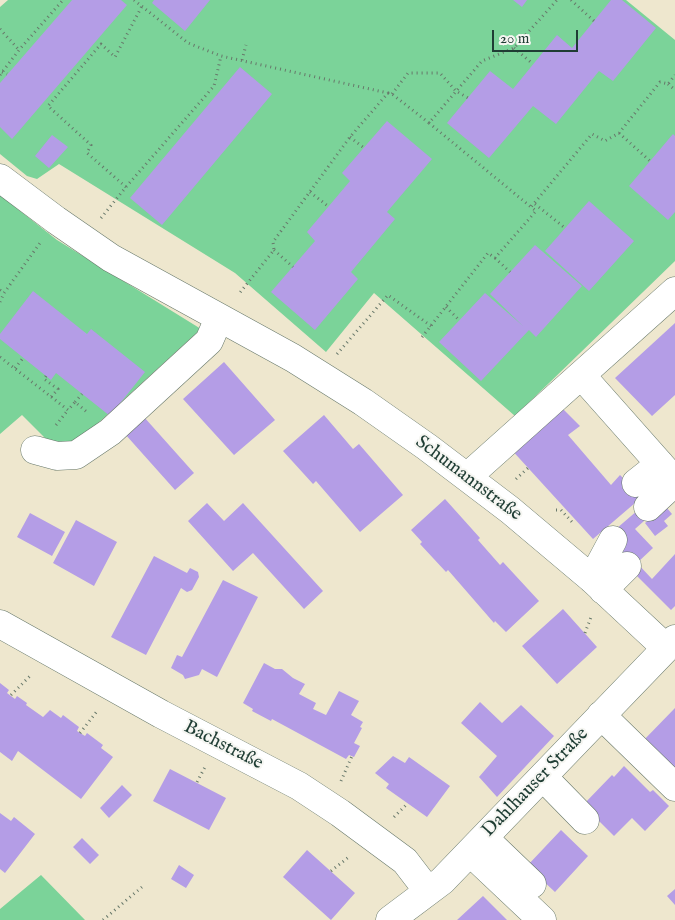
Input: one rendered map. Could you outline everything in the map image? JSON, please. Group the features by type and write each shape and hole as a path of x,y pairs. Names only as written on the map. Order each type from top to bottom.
{"street":[{"name":"Schumannstraße","path":"0,178 84,240 118,248 210,306 254,328 293,358 363,402 427,446 495,497 597,584 671,643"},
{"path":"467,477 586,381 675,291"},
{"path":"35,450 57,456 76,455 110,432 209,341 210,306"},
{"path":"569,410 586,381"},
{"path":"586,381 670,475 642,495"},
{"path":"597,584 613,540"},
{"path":"597,584 627,566"},
{"name":"Bachstraße","path":"0,624 161,714 299,786 360,827 405,861 428,892"},
{"name":"Dahlhauser Straße","path":"390,920 442,881 671,643"},
{"path":"601,716 675,787"},
{"path":"543,777 585,820"},
{"path":"477,845 532,884"},
{"path":"477,845 542,920"}],"path":[{"path":"1,74 62,0"},
{"path":"134,0 188,43 221,56 390,93 536,211 495,258"},
{"path":"429,123 482,61 514,48 557,0"},
{"path":"571,0 594,21"},
{"path":"126,187 87,153 91,145 48,106 101,44 116,57 142,6"},
{"path":"0,29 20,50"},
{"path":"242,60 246,45"},
{"path":"514,48 533,64"},
{"path":"84,240 126,187 214,86 221,56"},
{"path":"293,267 274,250 273,242 350,137 408,74 440,73 456,91 468,98"},
{"path":"1,74 7,74"},
{"path":"668,84 675,75"},
{"path":"531,207 592,134 605,141 619,133 660,82 668,84 675,90"},
{"path":"619,133 650,160"},
{"path":"350,137 364,148"},
{"path":"310,192 329,207"},
{"path":"535,204 565,228"},
{"path":"0,302 4,293 56,220"},
{"path":"210,306 274,250"},
{"path":"422,337 488,253 510,272"},
{"path":"0,290 4,293"},
{"path":"319,375 388,295 431,326"},
{"path":"446,307 459,320"},
{"path":"0,357 68,410 82,394"},
{"path":"15,368 24,358"},
{"path":"46,376 44,379 58,389 52,397"},
{"path":"75,402 110,432"},
{"path":"11,695 15,690"},
{"path":"80,733 87,725"},
{"path":"341,781 352,756"},
{"path":"103,920 142,886"}],"green space":[{"path":"8,0 626,0 675,40 675,261 515,416 374,293 326,352 235,273 59,164 37,179 27,176 0,154 0,7"},
{"path":"0,195 57,240 201,329 73,446 48,441 22,415 0,434"},
{"path":"41,875 85,920 0,920 0,909"}],"building":[{"path":"72,0 121,0 127,5 12,139 0,127 0,83"},
{"path":"154,0 210,0 185,31 152,3"},
{"path":"513,0 527,0 522,7"},
{"path":"611,0 622,0 656,28 613,81 599,71 556,124 533,106 489,158 447,123 490,71 513,89 557,35 572,48"},
{"path":"240,67 272,94 162,225 130,198"},
{"path":"387,121 432,159 387,212 395,219 351,272 358,279 315,330 271,292 315,241 307,232 350,181 342,173"},
{"path":"673,134 675,136 675,212 668,220 629,186"},
{"path":"52,135 68,147 49,168 35,156"},
{"path":"589,201 634,241 589,291 545,251"},
{"path":"535,245 582,286 536,337 529,330 481,381 439,342 485,293 523,326 490,294"},
{"path":"33,291 87,334 91,329 145,372 110,416 56,373 51,380 0,339 0,334"},
{"path":"675,323 675,395 652,416 615,378"},
{"path":"224,362 275,420 234,455 183,399"},
{"path":"558,404 580,426 568,435 611,485 620,475 642,497 593,539 509,447"},
{"path":"324,415 353,449 359,444 403,495 360,532 316,481 313,484 283,451"},
{"path":"144,417 194,473 175,490 125,434"},
{"path":"445,499 480,538 478,540 500,565 503,562 539,601 506,632 495,621 494,623 448,570 446,572 420,544 422,542 411,530"},
{"path":"207,503 224,521 243,503 323,591 304,609 253,553 233,571 188,521"},
{"path":"645,504 653,513 635,529 653,548 637,563 652,579 675,554 675,606 671,610 631,570 609,535"},
{"path":"666,507 672,514 664,521 668,526 655,536 645,523"},
{"path":"30,513 65,532 52,556 17,537"},
{"path":"76,520 117,542 94,586 53,563"},
{"path":"154,556 187,573 190,568 198,572 199,577 192,590 187,592 181,588 146,655 111,637"},
{"path":"223,580 258,597 217,677 202,669 199,675 185,679 183,675 171,668 177,655 182,657"},
{"path":"563,609 597,647 557,684 522,646"},
{"path":"264,663 275,669 282,669 293,678 305,684 299,694 316,703 313,709 326,715 339,691 359,701 351,715 363,722 354,743 360,746 354,757 349,755 346,759 272,719 271,721 252,711 253,709 243,703"},
{"path":"0,683 9,690 7,693 15,699 17,696 43,717 50,710 61,718 63,715 79,727 77,731 85,736 87,733 103,745 101,748 113,757 81,799 18,751 12,761 0,752"},
{"path":"480,702 502,723 521,705 554,736 497,797 479,777 497,756 461,723"},
{"path":"675,708 675,771 641,743"},
{"path":"393,756 405,763 409,757 450,786 427,817 386,788 389,784 375,773"},
{"path":"624,766 650,792 653,790 669,806 645,831 632,818 614,836 583,805 612,775 614,777"},
{"path":"170,769 226,798 209,830 153,801"},
{"path":"122,785 132,795 109,818 100,808"},
{"path":"0,813 11,821 14,817 35,834 5,873 0,869"},
{"path":"561,830 588,856 555,892 527,866"},
{"path":"82,838 99,855 90,864 73,847"},
{"path":"307,850 355,893 331,920 283,877"},
{"path":"179,865 194,875 186,888 171,879"},
{"path":"675,889 675,905 667,896"},
{"path":"483,896 507,920 457,920"}]}
